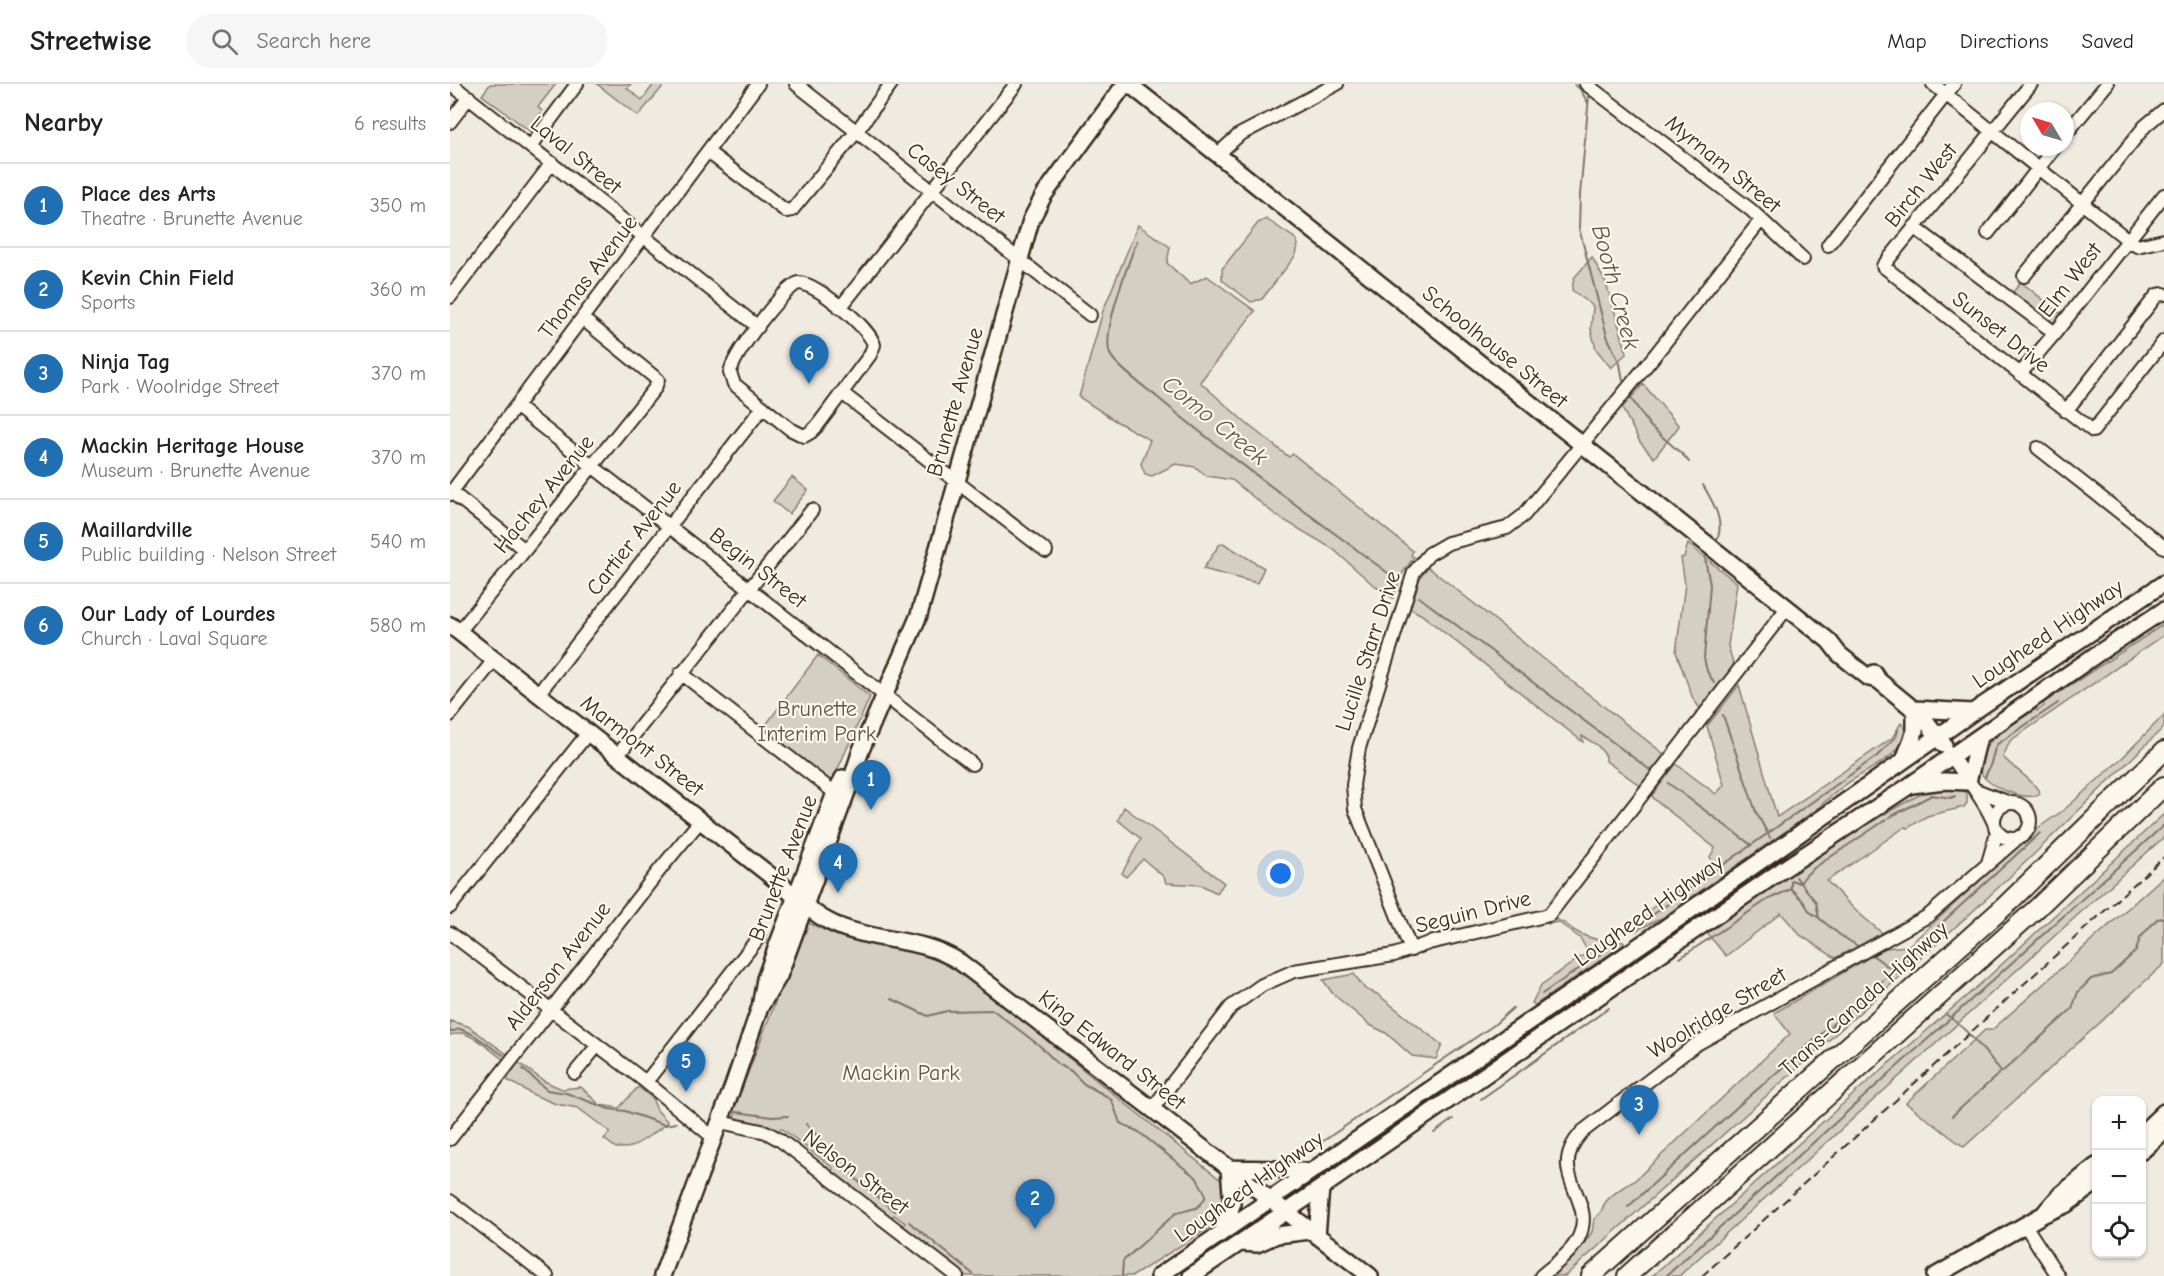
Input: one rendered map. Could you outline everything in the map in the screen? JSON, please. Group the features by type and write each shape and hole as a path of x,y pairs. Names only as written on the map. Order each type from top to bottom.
{"highway":[{"name":"Trans-Canada Highway","path":"1591,1276 2006,905 2164,751"},
{"path":"1627,1276 2035,910 2164,786"},
{"path":"2035,910 2078,882 2164,803"}],"main road":[{"name":"Schoolhouse Street","path":"1127,84 1787,608 1833,645 1839,654 1861,672 1869,678 1878,680 1915,709 1930,725 1951,755"},
{"name":"Brunette Avenue","path":"800,901 852,778 861,750 915,626 1031,220 1041,201 1127,84"},
{"name":"Lougheed Highway","path":"1159,1276 2162,582"},
{"name":"Lougheed Highway","path":"1191,1276 2164,610"},
{"name":"Marmont Street","path":"454,628 800,901"},
{"path":"1904,760 1915,731 1915,709 1973,712"},
{"path":"1909,786 1944,781 1972,786 1979,737"},
{"name":"Brunette Avenue","path":"662,1276 760,1007 779,976 800,901 835,793 861,750"},
{"name":"King Edward Street","path":"800,901 823,919 839,927 920,944 952,957 1370,1276"},
{"path":"2146,1128 2164,1112"},
{"path":"2143,1150 2164,1131"},
{"path":"1223,1231 1232,1205 1229,1168 1271,1170 1286,1168 1310,1172"},
{"path":"2044,1214 2061,1194 2092,1170"},
{"path":"1935,1276 2044,1214 2067,1204 2092,1186"},
{"path":"1240,1243 1257,1244 1277,1235 1314,1234 1322,1188"}],"street":[{"name":"Laval Street","path":"451,84 758,327"},
{"path":"531,146 577,84"},
{"name":"Thomas Avenue","path":"450,492 517,407 758,84"},
{"name":"Casey Street","path":"796,84 1090,315"},
{"path":"708,152 788,212 795,207 857,131 891,84"},
{"path":"840,308 1016,84"},
{"path":"1218,154 1239,135 1337,84"},
{"name":"Myrnam Street","path":"1586,84 1707,175 1803,259"},
{"path":"1933,84 2128,240 2137,246 2164,240"},
{"path":"1828,245 1954,84"},
{"name":"Birch West","path":"1883,266 2031,84"},
{"path":"2074,124 2107,84"},
{"path":"450,122 469,97"},
{"path":"2024,276 2145,126 2164,110"},
{"path":"1988,233 2048,156"},
{"path":"450,297 552,163"},
{"name":"Elm West","path":"2020,374 2164,195"},
{"name":"Lucille Starr Drive","path":"1411,950 1355,809 1353,784 1368,714 1414,572 1429,554 1448,543 1497,531 1516,522 1533,506 1761,220"},
{"path":"1914,227 2055,333"},
{"name":"Sunset Drive","path":"1883,266 2093,431 2164,341"},
{"path":"798,283 811,286 840,308 868,332 874,345 870,355 817,426 804,436 790,429 734,384 730,373 735,357 788,289 798,283"},
{"path":"2066,411 2157,294 2164,294"},
{"name":"Hachey Avenue","path":"454,628 525,550 648,397 658,380 583,319"},
{"path":"842,393 1046,551"},
{"name":"Begin Street","path":"517,407 972,764"},
{"name":"Cartier Avenue","path":"538,694 763,407"},
{"path":"2038,448 2164,547"},
{"path":"450,492 525,550"},
{"path":"617,756 812,510"},
{"name":"Seguin Drive","path":"1152,1109 1232,1007 1262,985 1294,971 1377,958 1429,943 1549,915 1787,608"},
{"path":"450,716 494,660"},
{"path":"681,673 835,793"},
{"path":"450,907 588,733"},
{"name":"Schoolhouse Street","path":"1951,755 1995,827"},
{"path":"1972,786 2022,806 2029,816 2028,828 2019,837 2007,838 1995,827"},
{"path":"1987,865 1996,811 2004,804 2010,803"},
{"name":"Alderson Avenue","path":"450,1139 700,821"},
{"name":"Woolridge Street","path":"1541,1276 1573,1246 1581,1231 1583,1216 1581,1205 1570,1182 1567,1168 1572,1145 1582,1132 1695,1045 1934,912 2019,837"},
{"path":"450,933 646,1082 714,1138"},
{"path":"646,1082 759,937"},
{"path":"575,1073 597,1046"},
{"name":"Nelson Street","path":"720,1122 766,1132 780,1140 957,1276"},
{"path":"450,1201 547,1276"},
{"path":"2025,1225 2058,1276"}],"green space":[{"path":"490,84 556,84 538,107 542,111 531,132 482,95"},
{"path":"597,84 631,84 627,88 642,100 654,84 665,84 638,116"},
{"path":"1266,219 1296,239 1298,245 1296,255 1262,299 1251,302 1222,280 1222,269 1258,223"},
{"path":"1138,225 1170,247 1167,263 1190,284 1207,276 1255,311 1200,382 1247,424 1289,457 1293,454 1413,551 1411,555 1414,557 1402,574 1393,598 1370,582 1333,549 1277,516 1232,480 1207,476 1195,467 1176,464 1152,476 1145,474 1141,464 1150,440 1079,397 1103,311"},
{"path":"1592,257 1606,283 1627,353 1611,368 1596,349 1591,330 1593,306 1572,290 1574,278"},
{"path":"2021,282 2061,314 2051,328 2010,296"},
{"path":"1643,384 1679,426 1654,458 1640,442 1622,408"},
{"path":"792,477 808,490 789,514 773,501"},
{"path":"1223,543 1264,568 1257,583 1203,569 1219,545"},
{"path":"1688,544 1737,583 1728,646 1735,670 1702,711 1693,699 1676,652 1685,584 1681,558 1684,557"},
{"path":"1428,567 1665,755 1642,787 1606,761 1606,756 1597,745 1582,736 1583,742 1422,615 1406,606 1414,583"},
{"path":"2164,624 2164,635 2010,741 2003,757 2038,789 2040,794 2017,795 1999,788 1985,778 1980,770 1980,761 1984,750 1993,739 2036,709 2037,711 2044,706 2043,703"},
{"name":"Brunette Interim Park","path":"818,655 870,697 832,782 762,730"},
{"path":"1739,685 1777,817 1892,738 1901,723 1908,732 1899,747 1887,758 1848,783 1817,809 1662,918 1635,931 1630,923 1714,866 1710,857 1715,848 1652,795 1676,764 1716,794 1724,785 1707,726"},
{"path":"2164,715 2164,727 1971,913 1565,1276 1551,1276 1585,1242 1592,1232 1594,1219 1601,1213 1607,1200 1633,1182 1790,1034 1774,1013 1885,948 1908,946 2038,828 2065,809 2123,757"},
{"path":"1933,787 1960,789 1967,793 1967,803 1964,807 1927,816 1908,828 1905,827 1827,881 1882,933 1881,935 1835,958 1800,935 1781,913 1726,956 1706,932 1856,830"},
{"path":"1124,807 1224,883 1217,893 1201,885 1166,883 1164,877 1143,859 1126,877 1122,873 1141,839 1118,820"},
{"path":"2164,814 2164,837 1679,1276 1652,1276 1856,1092 1986,979"},
{"path":"2164,876 2164,964 1964,1147 1906,1103 1985,1030 1992,1030"},
{"path":"1548,920 1559,920 1588,937 1624,942 1624,944 1535,1005 1532,1003 1541,985 1588,952 1580,938 1558,922 1548,924"},
{"name":"Mackin Park","path":"806,922 838,936 875,946 939,958 969,978 1222,1181 1225,1206 1210,1227 1133,1276 966,1276 903,1226 905,1223 894,1215 891,1218 830,1175 833,1168 781,1128 777,1132 733,1118 736,1113 733,1112"},
{"path":"1354,974 1365,989 1377,994 1442,1045 1436,1059 1412,1056 1386,1033 1370,1025 1333,994 1323,980"},
{"path":"450,1021 468,1026 544,1081 562,1089 581,1087 600,1105 619,1108 638,1087 652,1098 657,1110 668,1122 634,1146 616,1148 604,1139 610,1132 578,1108 556,1104 507,1080 514,1068 478,1040 463,1033 450,1035"}],"waterway":[{"path":"1574,84 1580,89 1588,103"},
{"name":"Booth Creek","path":"1589,96 1579,228 1607,336 1620,364 1624,386"},
{"name":"Como Creek","path":"1137,240 1112,314 1108,344 1113,359 1131,377 1275,490 1396,579"},
{"name":"Booth Creek","path":"1628,394 1650,426 1689,462"},
{"name":"Booth Creek","path":"1703,485 1719,521 1720,529 1715,543"},
{"name":"Booth Creek","path":"1708,553 1705,558 1710,585 1704,658 1707,671 1714,683"},
{"name":"Como Creek","path":"1419,597 1650,770"},
{"path":"1985,777 1996,745 2058,703"},
{"name":"Booth Creek","path":"1723,715 1756,812 1770,838"},
{"path":"1635,925 1644,921 1877,756 1896,737 1898,730"},
{"name":"Como Creek","path":"1668,783 1750,844"},
{"path":"1800,883 1814,868 1890,817 1932,795 1951,798 1955,796"},
{"path":"1666,1276 2164,825"},
{"path":"1895,972 1945,920 2040,833"},
{"name":"Como Creek","path":"1796,877 1816,902 1819,918 1861,948"},
{"path":"1791,888 1791,880 1800,883"},
{"path":"1680,958 1767,900 1791,889 1810,912 1819,918"},
{"name":"Como Creek","path":"1947,1015 1969,1035 2002,1072 2072,1009 2078,992 2091,979 2111,974 2136,951 2140,938 2157,919 2164,918"},
{"path":"1542,994 1611,947"},
{"name":"Como Creek","path":"1871,954 1898,974"},
{"path":"1628,1207 1737,1107 1894,971"},
{"path":"892,999 928,1016 947,1011 993,1010 1040,1046 1058,1064 1071,1071 1084,1084 1108,1097 1112,1101 1120,1123 1139,1132 1196,1177 1205,1193 1201,1204 1196,1208 1176,1213 1123,1261 1122,1276"},
{"path":"1292,1157 1310,1150 1494,1025 1513,1008"},
{"path":"1481,1099 1609,1008"},
{"path":"450,1032 460,1029 474,1035 503,1055"},
{"path":"523,1069 547,1090 566,1093 609,1109 625,1111 665,1125 676,1123"},
{"path":"1952,1116 2001,1072"},
{"path":"736,1112 772,1117 788,1116"},
{"path":"1434,1133 1453,1119"},
{"path":"806,1124 836,1156"},
{"path":"844,1165 861,1184 895,1211"},
{"path":"909,1222 973,1274"}],"railway":[{"path":"1702,1276 2164,857"}],"place":[{"name":"Our Lady of Lourdes","path":"809,384"},
{"name":"Place des Arts","path":"871,810"},
{"name":"Mackin Heritage House","path":"838,893"},
{"name":"Maillardville","path":"686,1092"},
{"name":"Ninja Tag","path":"1639,1135"},
{"name":"Kevin Chin Field","path":"1035,1229"}]}
